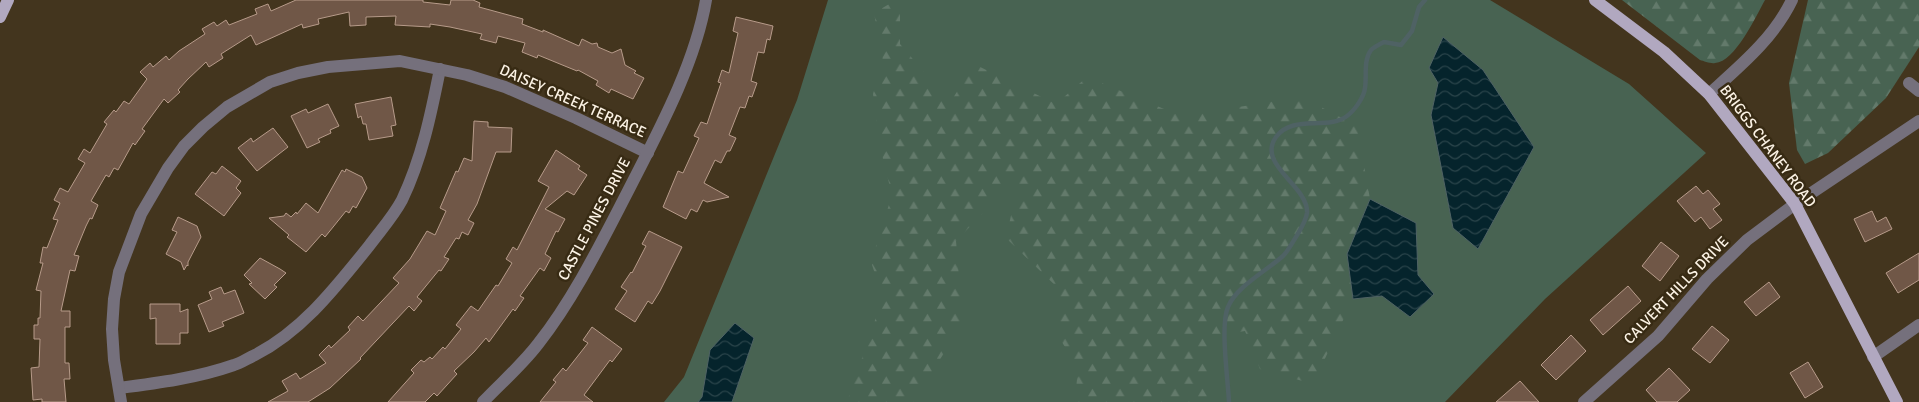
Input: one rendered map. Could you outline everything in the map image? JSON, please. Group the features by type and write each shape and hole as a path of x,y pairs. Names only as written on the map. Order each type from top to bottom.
{"main road":[{"path":"0,17 8,0"},
{"name":"BRIGGS CHANEY ROAD","path":"1595,0 1664,52 1709,94 1795,204 1893,400"}],"street":[{"name":"CASTLE PINES DRIVE","path":"483,402 538,345 562,311 594,256 648,153 695,44 706,0"},
{"path":"1709,94 1746,60 1780,21 1792,0"},
{"name":"DAISEY CREEK TERRACE","path":"122,402 114,360 112,329 119,272 141,214 168,168 184,146 227,106 270,82 298,73 357,63 400,61 467,75 505,87 576,118 648,153"},
{"path":"119,388 169,382 236,365 288,335 306,320 343,279 401,202 419,159 440,69"},
{"name":"CALVERT HILLS DRIVE","path":"1584,402 1658,336 1708,279 1747,240 1795,204 1919,121"},
{"path":"1873,357 1919,325"}],"green space":[{"path":"828,0 1490,0 1629,84 1706,153 1545,299 1445,402 664,402 684,377 797,100"},
{"path":"896,0 900,0 900,44 950,103 974,64 1056,104 1087,77 1181,116 1302,97 1357,126 1370,199 1347,254 1353,299 1313,384 1260,369 1245,331 1208,337 1207,402 1075,402 1078,367 1056,333 1058,288 1006,238 1020,175 956,241 963,323 913,402 847,402 883,297 871,262 892,195 881,151 873,94 883,61 874,13"},
{"path":"1622,0 1765,0 1737,47 1723,61 1710,63 1700,60"},
{"path":"1808,0 1919,0 1919,47 1886,98 1828,153 1805,164 1797,150 1789,83"}],"water":[{"path":"1443,37 1483,70 1534,147 1478,249 1453,228 1431,115 1438,83 1429,68"},
{"path":"1370,199 1416,223 1418,275 1434,294 1410,317 1382,296 1353,299 1347,254"},
{"path":"735,323 754,338 732,402 698,402 702,397 710,350"}],"building":[{"path":"296,0 423,0 423,2 450,5 451,0 473,0 480,3 479,7 523,19 522,24 543,32 543,30 579,46 582,39 592,44 597,43 598,47 612,53 621,49 625,65 636,71 634,73 644,78 633,99 611,89 609,93 596,85 598,81 578,70 538,55 537,58 522,52 525,43 498,36 496,43 480,39 482,34 430,24 430,27 395,25 396,16 366,17 366,25 350,26 349,12 318,19 319,24 303,28 302,24 256,45 251,35 221,54 223,58 209,67 206,62 188,79 178,90 180,92 168,103 164,99 142,129 145,131 135,145 133,143 118,170 114,168 109,177 106,175 91,201 98,205 92,219 90,218 86,226 74,255 79,256 75,271 70,270 61,311 70,311 70,327 65,327 65,363 69,363 70,379 64,379 66,402 42,402 42,399 33,400 31,368 39,367 40,339 34,339 34,325 38,325 38,318 40,318 41,291 36,290 43,263 40,263 43,247 47,248 58,220 53,219 60,203 54,200 60,188 68,192 85,163 78,159 84,149 90,153 107,124 104,122 114,110 116,112 124,101 129,104 147,79 140,72 150,63 153,67 166,56 169,60 205,34 202,29 214,22 217,26 226,20 229,25 257,14 255,9 268,4 271,11"},
{"path":"736,17 773,26 770,40 767,39 764,53 758,52 751,81 757,83 752,97 749,96 745,108 740,107 729,135 736,138 730,151 727,151 721,163 715,160 704,183 729,197 707,202 703,200 697,212 691,209 686,219 663,207 678,171 683,173 699,138 694,136 701,122 707,124 721,83 718,82 722,70 729,73 738,33 733,31"},
{"path":"391,97 396,125 391,126 393,136 369,140 366,124 363,124 361,116 358,118 355,104"},
{"path":"328,104 339,126 330,130 331,133 318,139 320,142 307,148 291,116 306,109 308,113"},
{"path":"474,121 488,122 488,127 512,128 511,152 496,152 477,204 468,220 474,223 468,235 462,232 459,239 456,238 444,257 449,259 441,271 439,270 417,297 422,301 414,311 409,306 361,359 330,388 308,402 268,402 288,391 282,381 296,373 300,379 326,363 319,355 329,345 331,348 350,330 348,327 358,316 363,321 399,283 393,278 410,259 427,231 435,235 446,211 440,208 456,171 458,172 464,158 472,161"},
{"path":"273,128 288,147 257,171 238,148 251,138 253,142"},
{"path":"556,150 580,166 578,169 587,175 574,195 567,191 545,209 565,219 558,232 556,231 545,254 551,258 544,271 540,268 520,296 524,298 515,311 513,309 489,342 486,338 454,371 457,374 437,396 434,393 425,402 388,402 414,373 411,370 421,360 424,362 430,357 432,359 443,347 445,349 461,329 456,325 471,306 478,311 496,285 498,286 512,263 506,259 513,247 517,250 549,187 538,181"},
{"path":"222,166 241,181 236,188 241,193 224,216 195,194 212,172 216,174"},
{"path":"346,169 362,177 367,188 356,208 353,206 349,213 346,211 325,237 322,234 306,252 287,237 289,235 269,218 284,216 286,213 291,217 296,212 297,214 306,203 318,213 342,170 345,172"},
{"path":"1696,186 1703,194 1708,190 1720,204 1713,209 1722,220 1710,229 1701,217 1695,222 1677,201"},
{"path":"1872,211 1877,222 1886,217 1892,229 1865,242 1854,219"},
{"path":"178,217 197,226 201,237 188,262 188,266 184,270 181,262 166,254 177,232 172,230"},
{"path":"649,231 682,247 652,304 648,301 635,322 615,309 627,291 621,287 632,273 646,246 642,244"},
{"path":"1661,242 1679,256 1660,281 1642,266"},
{"path":"1919,253 1919,280 1898,293 1886,273"},
{"path":"260,258 286,273 274,285 277,287 265,299 249,284 252,283 244,275"},
{"path":"1769,282 1780,297 1756,316 1744,302"},
{"path":"1628,286 1641,301 1603,335 1590,320"},
{"path":"221,287 224,294 235,290 244,313 222,322 224,326 209,332 198,305 212,299 209,292"},
{"path":"150,304 180,304 180,312 188,309 188,333 180,333 180,344 156,344 156,318 150,319"},
{"path":"1712,326 1729,340 1710,363 1692,349"},
{"path":"592,327 622,349 612,362 610,360 584,395 593,402 540,402 556,382 553,380 563,368 566,371 588,343 583,340"},
{"path":"1571,335 1586,351 1556,380 1541,365"},
{"path":"1808,362 1823,387 1805,398 1790,373"},
{"path":"1669,368 1690,390 1677,402 1657,402 1646,390"},
{"path":"1520,381 1539,402 1496,402"}],"waterway":[{"path":"1229,402 1225,353 1225,326 1228,307 1244,286 1285,254 1301,228 1307,213 1305,203 1300,194 1273,157 1272,147 1276,137 1283,130 1291,126 1330,122 1347,116 1359,103 1363,95 1366,83 1366,64 1371,50 1384,42 1401,45 1412,31 1419,7 1425,0"}]}
